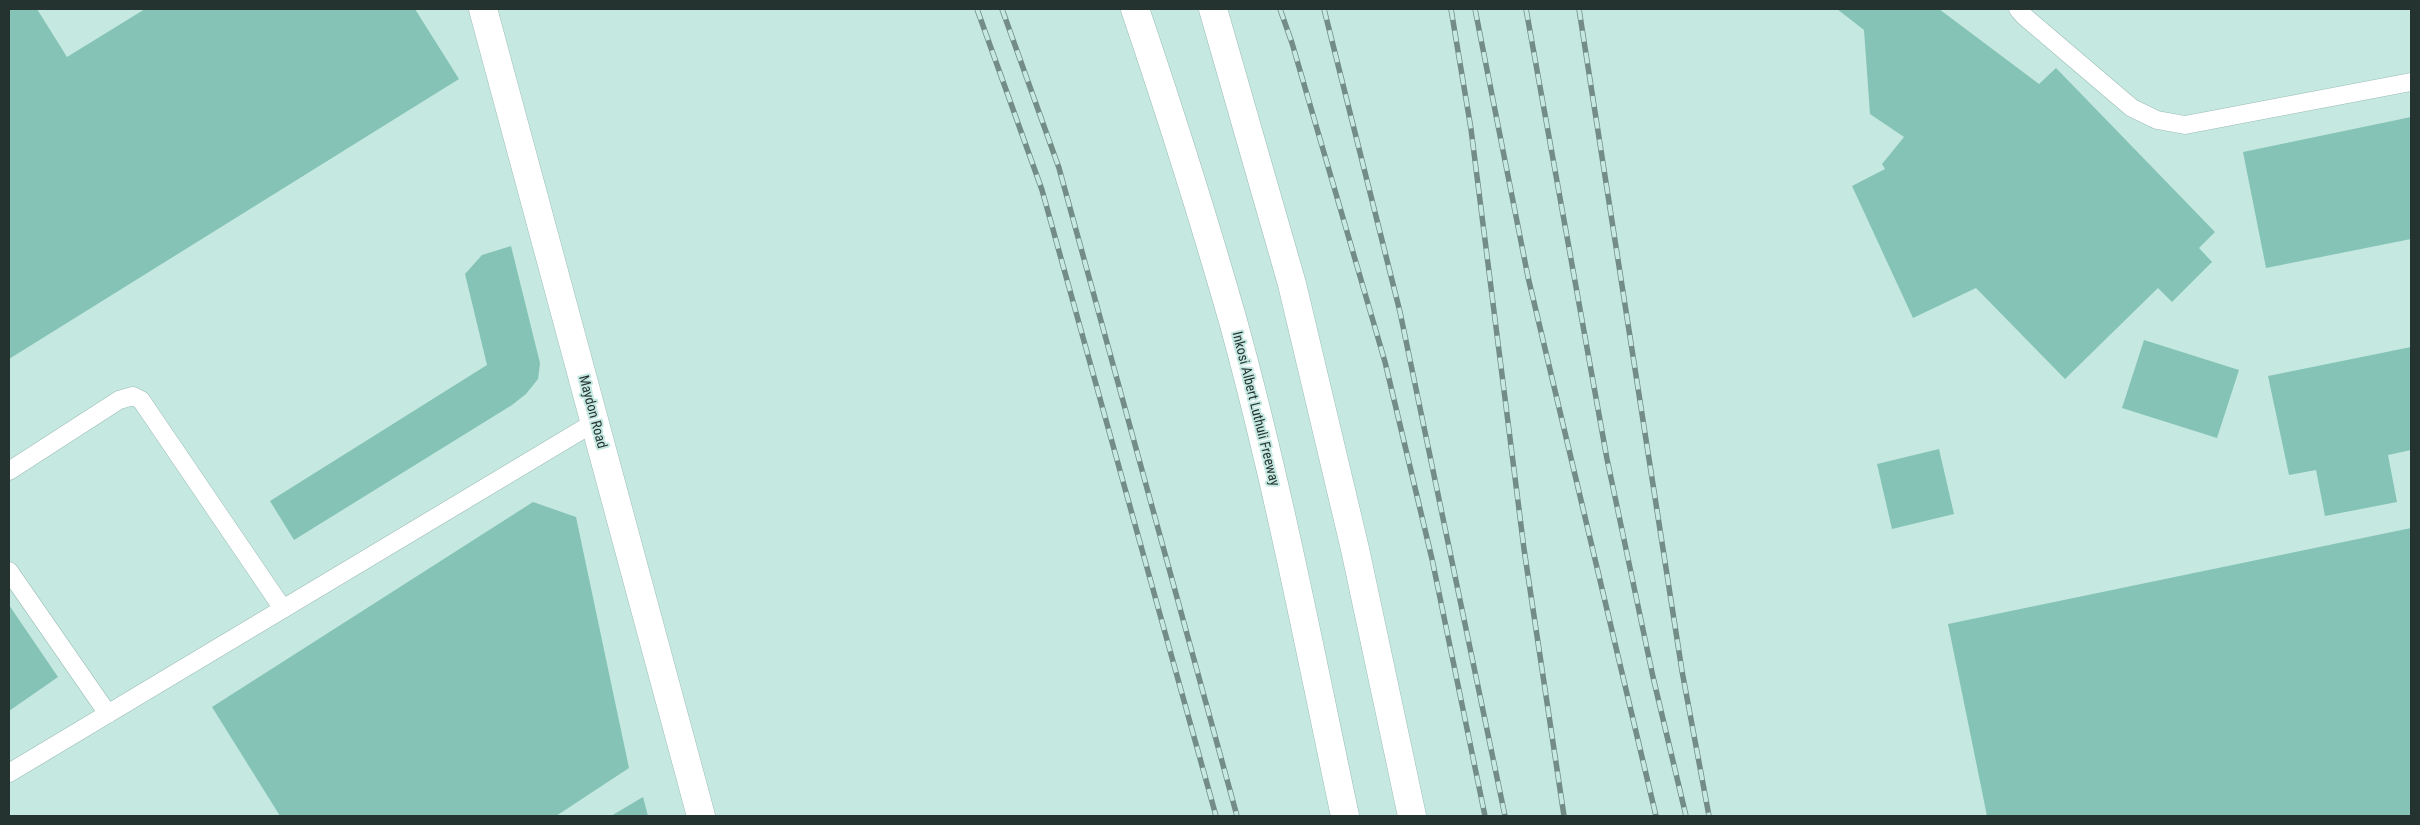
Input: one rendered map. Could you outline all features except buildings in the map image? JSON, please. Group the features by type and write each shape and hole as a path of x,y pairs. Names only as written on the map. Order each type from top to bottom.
{"main road":[{"name":"Maydon Road","path":"483,9 701,816"},
{"name":"Inkosi Albert Luthuli Freeway","path":"1136,9 1184,158 1233,322 1277,496 1345,816"},
{"path":"1213,9 1292,284 1355,549 1412,816"}],"lane":[{"path":"2018,9 2132,108 2157,120 2185,124 2411,82"},
{"path":"9,471 119,400 133,396 141,400 283,609"},
{"path":"9,773 595,422"},
{"path":"9,571 108,714"}],"railway":[{"path":"977,9 1042,190 1216,816"},
{"path":"1002,9 1059,168 1237,816"},
{"path":"1280,9 1292,43 1385,362 1432,559 1485,816"},
{"path":"1324,9 1400,312 1505,816"},
{"path":"1451,9 1471,129 1524,549 1564,816"},
{"path":"1475,9 1528,277 1656,816"},
{"path":"1526,9 1607,459 1653,677 1686,816"},
{"path":"1579,9 1682,671 1709,816"}]}
